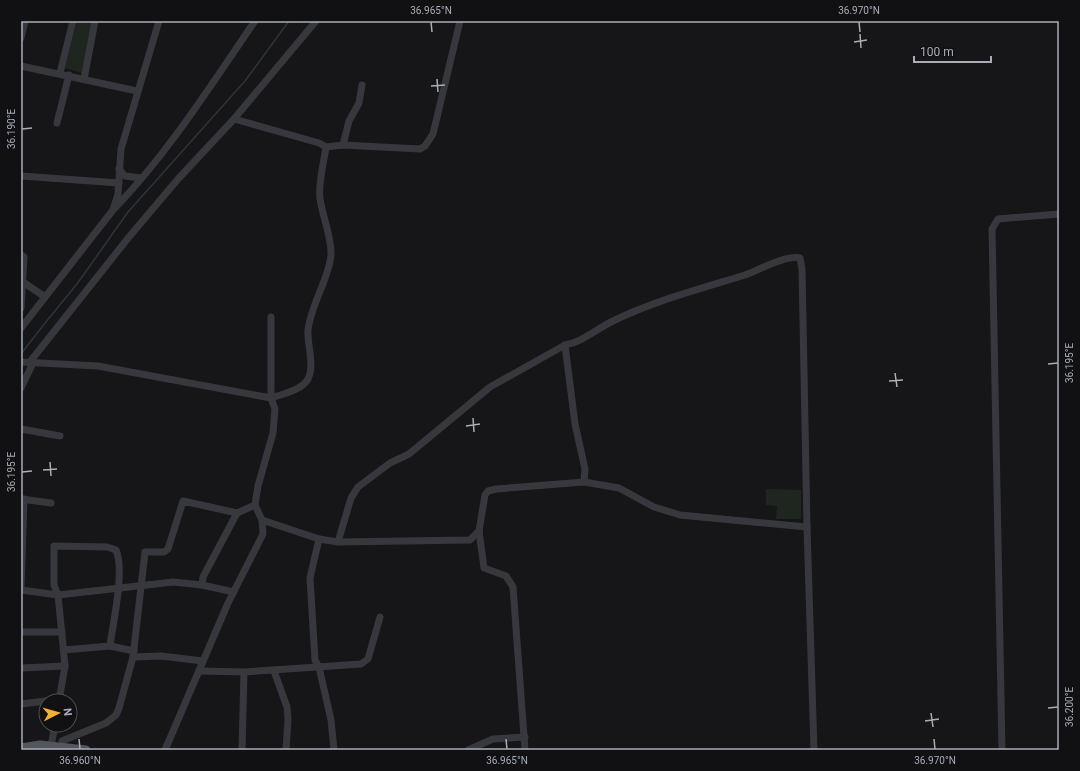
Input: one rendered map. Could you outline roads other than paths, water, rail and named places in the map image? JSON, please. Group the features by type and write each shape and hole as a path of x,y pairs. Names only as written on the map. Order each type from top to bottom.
{"main road":[{"path":"21,748 40,745 61,749 86,750"}],"street":[{"path":"21,38 25,21"},
{"path":"60,73 73,21"},
{"path":"84,79 95,21"},
{"path":"113,210 118,194 121,149 137,91 160,21"},
{"path":"21,328 113,210 178,133 255,21"},
{"path":"21,388 27,362 168,190 234,119 316,21"},
{"path":"234,119 319,143 326,147 344,145 420,149 425,146 433,134 460,21"},
{"path":"21,66 60,73 137,91"},
{"path":"57,123 69,75"},
{"path":"344,145 349,121 359,103 362,85"},
{"path":"27,362 98,366 271,398 302,386 308,378 310,364 309,323 318,293 326,275 331,253 319,197 326,147"},
{"path":"119,169 125,176 141,178"},
{"path":"21,176 119,183"},
{"path":"1002,750 992,229 998,220 1059,214"},
{"path":"21,256 24,257 21,308"},
{"path":"338,542 351,498 358,487 390,463 409,454 466,405 490,387 565,345 573,343 610,322 699,288 746,274 784,260 800,258 802,269 807,527 814,750"},
{"path":"23,282 45,297"},
{"path":"165,750 234,592 263,534 262,520 255,506 258,486 273,433 275,409 271,398 271,317"},
{"path":"565,345 575,424 584,469 584,482"},
{"path":"21,429 60,436"},
{"path":"525,750 513,587 506,576 484,568 479,531 485,495 488,491 496,489 584,482 619,488 654,507 680,515 807,527"},
{"path":"51,503 22,499 21,589 58,595 174,582 202,584 234,592"},
{"path":"61,749 62,741 106,723 116,715 134,654 145,552 164,552 168,549 183,501 237,513 255,506"},
{"path":"202,584 203,577 237,513"},
{"path":"262,520 318,539 338,542 470,540 479,531"},
{"path":"318,539 310,578 315,660 319,667 331,720 334,750"},
{"path":"60,693 65,666 58,595 54,585 54,546 107,547 116,550 118,556 118,589 110,646"},
{"path":"199,671 274,671 360,664 368,659 380,617"},
{"path":"21,632 62,632"},
{"path":"64,650 110,646 134,654 203,661"},
{"path":"21,668 65,666"},
{"path":"274,671 288,713 286,750"},
{"path":"242,750 244,672"},
{"path":"21,704 38,702"},
{"path":"51,746 53,733"},
{"path":"468,750 493,739 524,737"}],"waterway":[{"path":"21,354 77,284 128,212 245,81 289,21"}]}
